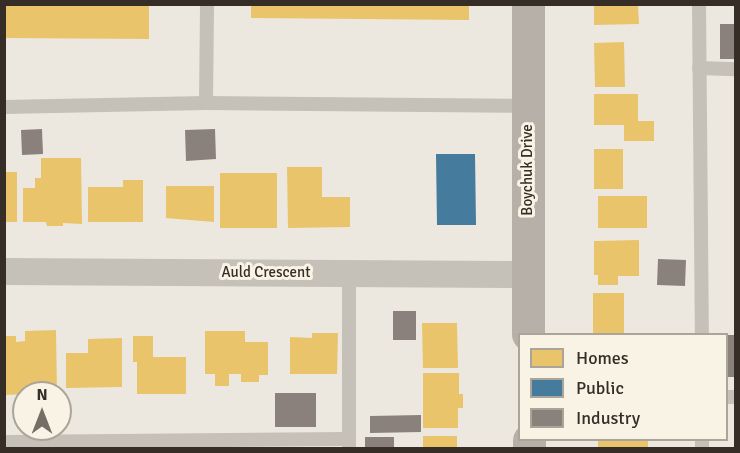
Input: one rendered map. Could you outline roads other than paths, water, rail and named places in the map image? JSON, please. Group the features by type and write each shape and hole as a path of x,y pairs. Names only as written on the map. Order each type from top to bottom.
{"street":[{"name":"Boychuk Drive","path":"528,4 528,333"},
{"name":"Auld Crescent","path":"4,271 528,274"}],"lane":[{"path":"206,104 207,4"},
{"path":"699,4 702,333"},
{"path":"699,68 735,69"},
{"path":"4,107 206,104 528,106"},
{"path":"4,442 349,444 350,273"}]}
